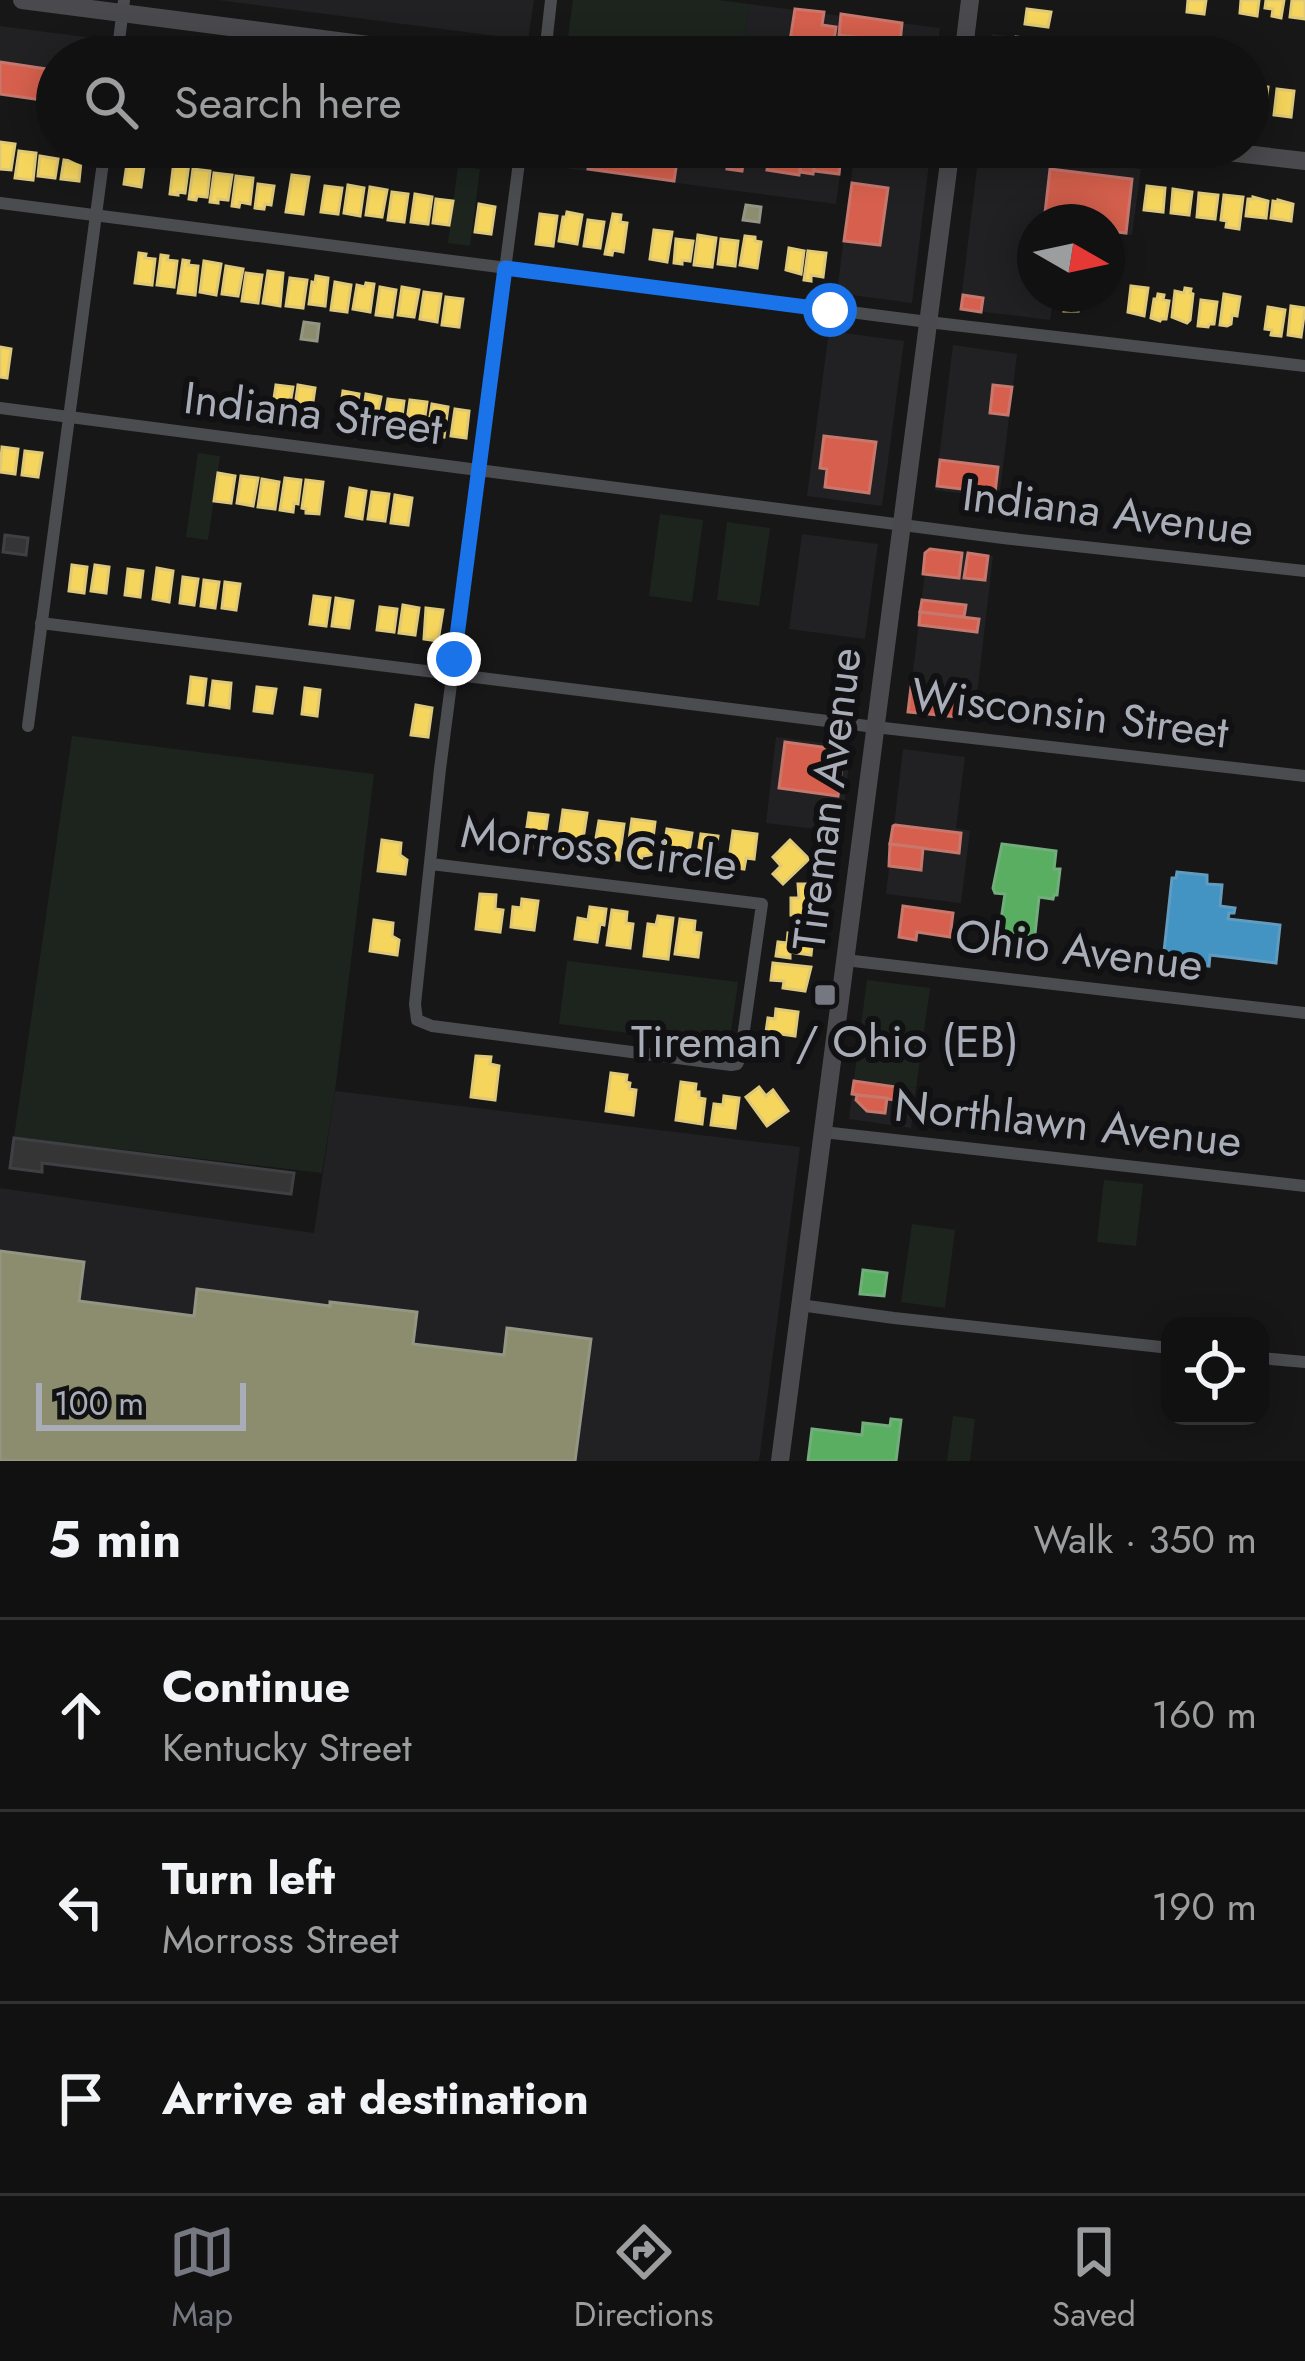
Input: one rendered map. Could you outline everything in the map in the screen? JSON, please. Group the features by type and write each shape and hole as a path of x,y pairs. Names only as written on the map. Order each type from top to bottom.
{"street":[{"path":"22,0 123,6 322,36"},
{"path":"547,36 551,0"},
{"path":"966,36 970,0"},
{"path":"119,36 123,6"},
{"path":"1269,156 1305,160"},
{"path":"28,726 103,168"},
{"name":"Morross Circle","path":"431,864 762,904 740,1058 731,1065 432,1026 417,1020 415,1004 440,769 518,168"},
{"name":"Tireman Avenue","path":"780,1461 948,168"},
{"path":"0,203 1305,366"},
{"name":"Indiana Street","path":"0,408 902,525"},
{"name":"Indiana Avenue","path":"902,525 1305,571"},
{"name":"Wisconsin Street","path":"41,623 1305,776"},
{"name":"Ohio Avenue","path":"845,960 1305,1013"},
{"name":"Northlawn Avenue","path":"823,1132 1305,1186"},
{"path":"800,1305 1161,1347"},
{"path":"1269,1359 1305,1363"}],"shaded area":[{"path":"218,0 534,0 529,36 497,36"},
{"path":"573,0 749,4 745,36 568,36"},
{"path":"749,4 940,28 939,36 745,36"},
{"path":"0,26 78,36 36,36 36,100 0,96"},
{"path":"458,168 480,169 470,246 448,243"},
{"path":"564,168 841,168 836,204"},
{"path":"852,168 928,168 912,303 837,293"},
{"path":"977,168 1141,169 1132,235 1125,234 1125,204 1017,204 1017,312 1051,312 1050,320 960,309"},
{"path":"829,331 904,341 882,506 807,496"},
{"path":"953,345 1017,354 999,498 935,490"},
{"path":"198,453 220,456 208,540 186,537"},
{"path":"660,514 703,520 692,602 649,596"},
{"path":"727,522 770,528 759,606 717,600"},
{"path":"802,534 878,544 865,639 789,629"},
{"path":"928,548 993,556 974,721 908,713"},
{"path":"72,736 374,774 322,1173 14,1137"},
{"path":"776,737 851,746 841,832 766,823"},
{"path":"903,749 965,757 956,828 970,831 961,903 886,894"},
{"path":"567,961 738,982 729,1046 559,1024"},
{"path":"867,980 930,988 916,1088 854,1079"},
{"path":"854,1079 916,1088 911,1128 849,1119"},
{"path":"335,1091 800,1147 759,1461 0,1461 0,1188 314,1233"},
{"path":"1104,1180 1143,1184 1136,1246 1097,1242"},
{"path":"912,1224 955,1230 945,1308 901,1302"},
{"path":"953,1416 975,1419 970,1461 947,1461"}],"building: Homes":[{"path":"1188,0 1206,0 1204,14 1187,12"},
{"path":"1241,0 1259,0 1257,16 1240,13"},
{"path":"1266,0 1284,0 1281,18 1265,8"},
{"path":"1292,0 1305,0 1305,19 1290,17"},
{"path":"1027,9 1051,12 1048,27 1025,24"},
{"path":"1277,89 1294,91 1291,117 1274,115"},
{"path":"0,142 15,144 11,170 0,169"},
{"path":"19,151 36,153 33,180 15,178"},
{"path":"39,168 57,168 55,178 38,176"},
{"path":"63,168 80,168 79,181 61,179"},
{"path":"126,168 144,168 141,187 124,184"},
{"path":"173,168 188,168 185,193 170,194"},
{"path":"193,169 210,171 207,197 189,199"},
{"path":"214,173 232,175 228,200 210,202"},
{"path":"292,175 309,177 303,214 286,212"},
{"path":"236,176 253,178 250,204 232,206"},
{"path":"258,184 274,186 271,205 265,204 264,209 255,208"},
{"path":"348,185 364,188 360,216 344,213"},
{"path":"325,186 342,188 338,214 321,212"},
{"path":"1147,186 1165,188 1163,212 1144,210"},
{"path":"370,187 387,190 382,217 366,215"},
{"path":"1173,189 1192,192 1189,215 1171,213"},
{"path":"392,192 408,194 404,222 388,220"},
{"path":"1199,193 1218,195 1215,219 1197,217"},
{"path":"415,194 432,197 428,224 411,222"},
{"path":"1224,195 1243,197 1239,229 1226,227 1227,221 1221,220"},
{"path":"436,199 453,201 449,225 433,223"},
{"path":"1248,199 1268,201 1266,218 1246,216"},
{"path":"1273,201 1293,204 1291,221 1271,218"},
{"path":"479,204 495,207 491,234 475,232"},
{"path":"567,212 582,215 577,244 559,241"},
{"path":"540,214 557,216 553,246 536,244"},
{"path":"613,214 627,223 623,252 613,250 612,255 605,254"},
{"path":"588,220 604,222 600,248 584,246"},
{"path":"654,230 672,232 667,262 650,259"},
{"path":"698,235 716,238 712,267 694,265"},
{"path":"745,236 761,242 757,268 740,265"},
{"path":"676,239 693,241 690,261 674,263"},
{"path":"721,239 738,241 735,266 718,264"},
{"path":"789,248 804,251 801,274 786,270"},
{"path":"808,251 826,253 823,277 811,275 811,281 804,280"},
{"path":"139,253 155,259 152,285 135,283"},
{"path":"161,255 177,261 174,287 157,285"},
{"path":"183,260 198,266 195,295 178,293"},
{"path":"204,261 221,264 216,295 200,292"},
{"path":"226,266 243,269 238,296 222,294"},
{"path":"268,271 283,273 280,306 263,303"},
{"path":"246,273 262,275 258,303 242,301"},
{"path":"316,276 328,278 325,306 309,304"},
{"path":"290,278 307,280 303,308 286,306"},
{"path":"335,282 351,285 347,312 331,310"},
{"path":"374,284 370,312 353,309 357,285 365,287"},
{"path":"1131,286 1148,288 1144,316 1128,312"},
{"path":"380,287 396,290 392,317 376,315"},
{"path":"402,287 419,290 414,317 398,315"},
{"path":"1185,288 1193,294 1187,323 1172,317 1175,291 1184,293"},
{"path":"424,292 441,294 437,322 420,319"},
{"path":"1158,294 1169,301 1166,319 1160,321 1151,318"},
{"path":"1224,294 1240,297 1237,316 1232,315 1227,326 1220,325"},
{"path":"446,297 463,299 459,327 442,325"},
{"path":"1201,300 1217,302 1214,324 1208,327 1198,326"},
{"path":"1291,306 1305,308 1301,337 1288,335"},
{"path":"1268,307 1285,310 1281,336 1265,329"},
{"path":"0,347 11,349 7,378 0,377"},
{"path":"276,385 293,387 288,415 272,412"},
{"path":"298,385 315,388 311,415 294,413"},
{"path":"343,391 359,394 355,421 339,419"},
{"path":"366,394 381,397 375,426 362,424"},
{"path":"388,399 404,401 400,432 386,430 384,425"},
{"path":"410,400 427,402 423,430 406,427"},
{"path":"432,404 448,407 444,437 428,429"},
{"path":"455,409 469,411 466,438 451,436"},
{"path":"2,447 18,449 15,474 0,472"},
{"path":"25,451 42,453 38,477 22,475"},
{"path":"218,473 235,476 231,503 214,501"},
{"path":"241,476 258,478 253,506 237,503"},
{"path":"285,478 301,480 293,512 280,510"},
{"path":"262,479 279,482 275,509 258,507"},
{"path":"306,480 323,482 319,514 302,508"},
{"path":"350,488 366,491 362,519 346,516"},
{"path":"372,492 389,494 385,521 368,519"},
{"path":"395,495 412,498 408,525 391,523"},
{"path":"72,565 87,567 84,593 69,591"},
{"path":"95,565 109,567 106,593 91,591"},
{"path":"157,568 173,571 169,602 153,599"},
{"path":"128,569 143,571 140,597 125,595"},
{"path":"183,577 198,579 194,605 180,603"},
{"path":"204,580 219,582 215,608 201,606"},
{"path":"225,582 240,584 236,610 222,608"},
{"path":"314,596 330,598 326,626 310,624"},
{"path":"336,598 353,601 349,628 332,626"},
{"path":"403,605 419,608 415,635 399,633"},
{"path":"380,607 397,609 394,632 377,630"},
{"path":"426,608 443,610 438,641 424,639"},
{"path":"191,677 206,679 203,705 188,703"},
{"path":"213,681 231,683 229,708 210,705"},
{"path":"257,687 276,689 272,713 254,711"},
{"path":"305,688 320,690 317,716 302,714"},
{"path":"416,705 432,708 428,737 411,735"},
{"path":"563,810 587,813 582,846 573,847 572,854 557,852"},
{"path":"529,813 548,815 545,836 552,837 550,852 534,850 535,835 526,834"},
{"path":"632,819 655,822 651,855 642,856 641,863 626,861"},
{"path":"599,821 624,824 619,860 602,858 604,845 595,844"},
{"path":"667,829 692,833 686,869 670,867 672,854 663,852"},
{"path":"733,831 757,834 754,859 746,858 744,869 728,867"},
{"path":"701,834 718,836 715,856 724,857 721,874 705,872 706,861 697,860"},
{"path":"382,840 401,843 400,855 407,860 405,874 378,871"},
{"path":"790,840 809,859 783,884 773,874 781,866 773,857"},
{"path":"798,884 813,884 816,916 791,915 791,898 799,898"},
{"path":"480,894 496,895 495,909 503,910 500,932 476,929"},
{"path":"522,899 538,901 534,930 511,927 513,907 521,908"},
{"path":"590,907 606,909 597,942 575,939 578,918 588,920"},
{"path":"612,910 627,912 626,923 633,924 630,948 607,945"},
{"path":"658,916 673,918 668,959 644,956 648,924 656,925"},
{"path":"680,919 695,921 694,932 701,933 698,957 675,954"},
{"path":"374,920 393,923 392,936 399,940 397,955 370,951"},
{"path":"788,933 813,936 811,955 776,956 778,942 787,943"},
{"path":"773,963 811,967 805,991 783,988 784,981 771,980"},
{"path":"776,1009 798,1012 795,1036 766,1032 768,1018 775,1019"},
{"path":"476,1056 491,1057 490,1064 499,1066 495,1100 471,1097"},
{"path":"611,1073 627,1075 629,1089 636,1090 633,1115 606,1111"},
{"path":"681,1082 696,1084 695,1092 705,1099 702,1124 676,1120"},
{"path":"759,1087 766,1096 773,1090 788,1111 767,1126 746,1097"},
{"path":"724,1096 739,1098 735,1128 711,1125 714,1104 723,1105"}],"building: Shops":[{"path":"795,9 824,12 822,25 836,27 835,36 791,36"},
{"path":"841,14 902,23 901,36 839,35"},
{"path":"0,62 36,67 36,99 0,94"},
{"path":"588,168 676,168 674,181"},
{"path":"767,168 800,168 799,175"},
{"path":"814,168 840,168 839,174"},
{"path":"1050,169 1132,179 1126,233 1125,204 1046,204"},
{"path":"852,183 888,188 880,245 844,241"},
{"path":"963,295 983,298 981,312 961,309"},
{"path":"993,385 1012,387 1008,415 990,413"},
{"path":"824,436 876,442 869,493 825,487 827,469 820,468"},
{"path":"940,460 998,467 995,493 937,486"},
{"path":"930,549 962,553 959,578 923,574 925,553"},
{"path":"968,553 988,556 985,580 964,578"},
{"path":"922,600 966,605 964,617 920,612"},
{"path":"920,612 979,619 977,632 919,625"},
{"path":"911,687 964,693 962,704 971,705 969,718 908,712"},
{"path":"785,742 844,750 838,796 779,788"},
{"path":"895,825 961,833 959,853 890,844"},
{"path":"890,844 923,848 921,870 889,866"},
{"path":"903,906 953,913 950,937 917,932 916,940 899,937"},
{"path":"854,1081 896,1087 895,1100 852,1094"},
{"path":"857,1095 887,1098 885,1113 867,1111"}],"building: Schools":[{"path":"1177,872 1207,875 1207,884 1222,885 1220,906 1235,908 1228,919 1280,925 1276,963 1210,955 1209,966 1163,961 1172,878"}],"building: Public":[{"path":"1002,844 1056,851 1057,895 1039,897 1033,952 997,946 1005,894 993,888"},
{"path":"863,1270 887,1273 884,1296 860,1294"},
{"path":"891,1419 901,1420 896,1461 808,1461 812,1429 862,1435 863,1423 890,1426"}],"building: Industry":[{"path":"746,205 761,207 759,222 743,220"},
{"path":"304,322 319,324 317,341 301,339"},
{"path":"0,1251 84,1262 79,1301 194,1316 197,1289 417,1312 413,1344 504,1355 507,1328 591,1339 575,1461 0,1461"}],"building: Other":[{"path":"5,535 28,538 26,555 3,552"},
{"path":"14,1138 294,1173 291,1194 42,1163 42,1172 10,1168"}],"place":[{"name":"Tireman / Ohio (EB)","path":"825,995"}],"route":[{"path":"454,659 505,268 830,310"}]}
